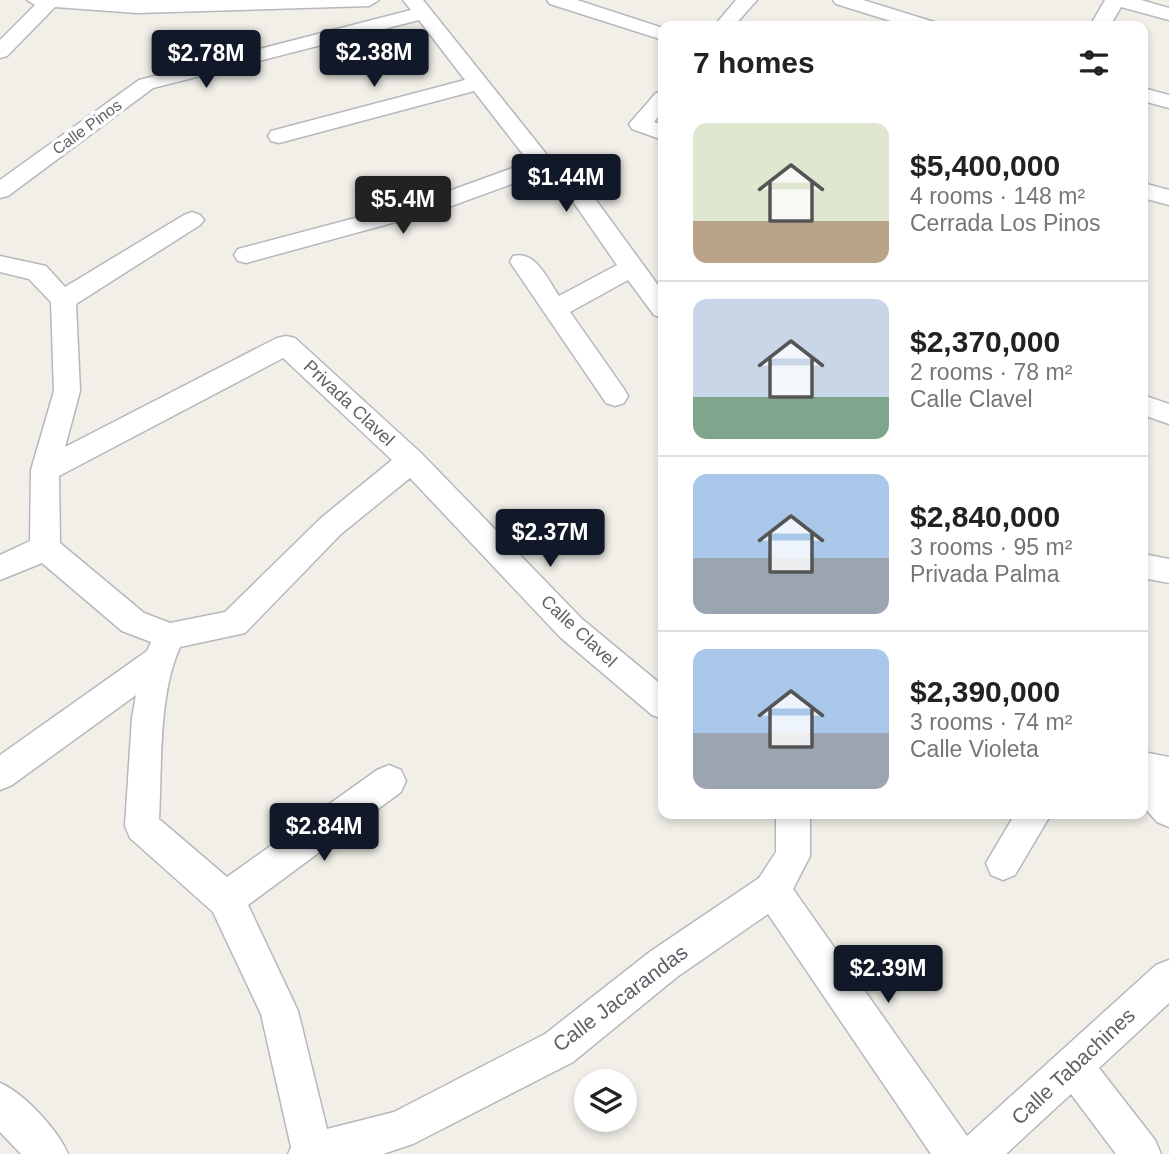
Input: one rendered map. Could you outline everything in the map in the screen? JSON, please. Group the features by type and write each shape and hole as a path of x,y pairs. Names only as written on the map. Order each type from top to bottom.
{"street":[{"path":"0,52 45,1 137,8 369,0"},
{"path":"557,0 658,32"},
{"path":"728,21 747,0"},
{"path":"843,0 911,21"},
{"path":"1103,21 1117,0 1169,14"},
{"path":"418,6 543,165 566,175 658,303"},
{"name":"Calle Pinos","path":"0,191 146,85 418,6"},
{"path":"279,136 479,83"},
{"path":"1148,95 1169,102"},
{"path":"658,103 640,124 658,131"},
{"path":"246,255 435,204 543,165"},
{"path":"1148,192 1169,198"},
{"path":"63,300 191,220"},
{"path":"522,262 615,396"},
{"path":"0,264 37,272 63,300 67,391 45,470 45,548 164,648"},
{"path":"556,309 631,268"},
{"name":"Privada Clavel","path":"45,470 286,345 411,461"},
{"path":"1148,407 1169,414"},
{"path":"0,774 164,648 234,624 331,526 411,461"},
{"name":"Calle Clavel","path":"411,461 571,628 658,701"},
{"path":"0,568 45,548"},
{"path":"1148,567 1169,571"},
{"path":"164,648 148,718 142,825 226,899 279,1011 310,1152"},
{"path":"1148,769 1169,773"},
{"path":"226,899 389,781"},
{"path":"1148,788 1169,811"},
{"name":"Calle Jacarandas","path":"310,1152 399,1130 559,1048 664,964 772,890 793,856 793,819"},
{"path":"1003,863 1031,819"},
{"path":"772,890 955,1154"},
{"name":"Calle Tabachines","path":"977,1154 1169,978"},
{"path":"1073,1066 1142,1154"},
{"path":"0,1103 48,1154"}]}
